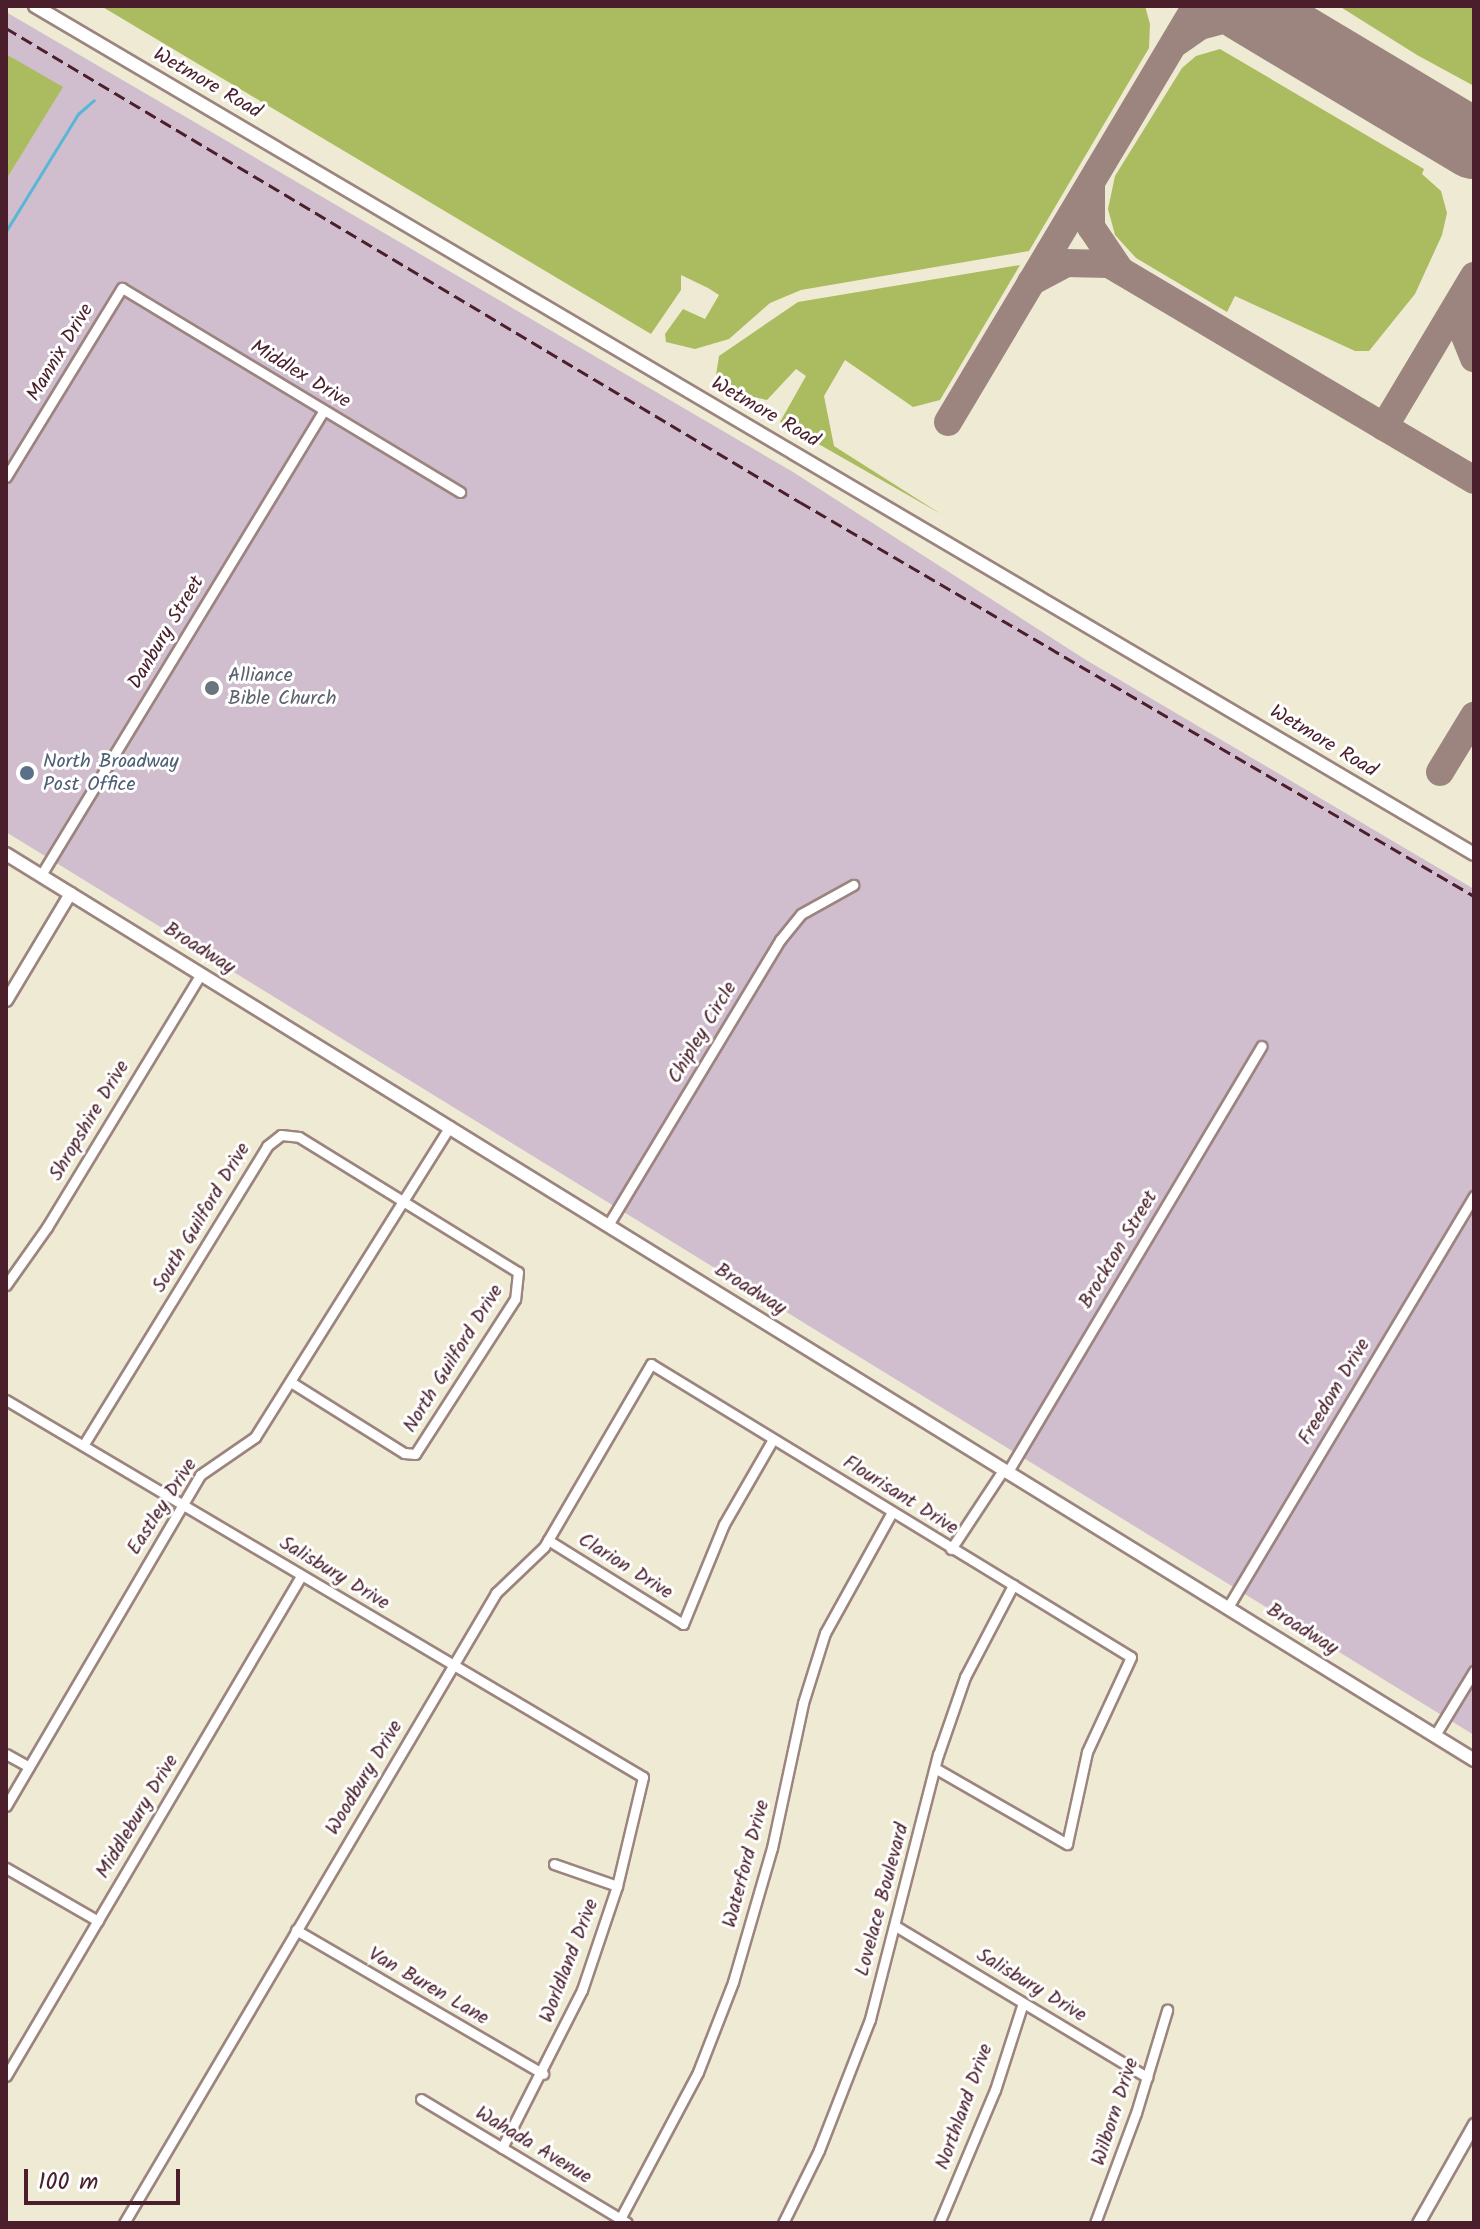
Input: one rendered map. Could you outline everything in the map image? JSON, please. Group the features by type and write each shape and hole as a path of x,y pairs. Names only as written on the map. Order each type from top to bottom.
{"main road":[{"name":"Wetmore Road","path":"35,6 1474,854"},
{"name":"Broadway","path":"6,854 1474,1760"}],"street":[{"name":"Middlex Drive","path":"122,288 460,492"},
{"name":"Mannix Drive","path":"6,477 122,288"},
{"name":"Danbury Street","path":"41,875 324,410"},
{"name":"Chipley Circle","path":"608,1225 780,940 801,914 853,885"},
{"path":"6,1000 70,893"},
{"name":"Shropshire Drive","path":"6,1285 47,1227 201,974"},
{"name":"Brockton Street","path":"951,1549 1005,1472 1262,1046"},
{"name":"Eastley Drive","path":"6,1806 184,1501 214,1461 255,1437 450,1126"},
{"name":"South Guilford Drive","path":"84,1444 274,1140 283,1135 299,1137 403,1203"},
{"name":"Freedom Drive","path":"1228,1607 1474,1196"},
{"name":"North Guilford Drive","path":"291,1382 404,1453 415,1454 426,1443 515,1299 520,1281 511,1266 403,1203"},
{"name":"Flourisant Drive","path":"651,1364 1131,1657 1087,1752 1067,1844 935,1768"},
{"name":"Woodbury Drive","path":"124,2223 496,1593 548,1540 651,1364"},
{"name":"Salisbury Drive","path":"6,1400 184,1501 301,1576 643,1777"},
{"name":"Clarion Drive","path":"548,1540 683,1624 724,1524 773,1439"},
{"name":"Waterford Drive","path":"624,2221 698,2072 718,2021 772,1848 803,1703 825,1633 892,1512"},
{"name":"Middlebury Drive","path":"6,2076 301,1576"},
{"name":"Lovelace Boulevard","path":"783,2223 819,2150 870,2019 897,1927 935,1768 965,1677 1013,1585"},
{"path":"1435,1735 1474,1671"},
{"path":"6,1754 29,1767"},
{"name":"Worldland Drive","path":"502,2148 543,2074 582,1990 617,1886 643,1777"},
{"path":"554,1864 617,1886"},
{"path":"6,1868 98,1921"},
{"name":"Salisbury Drive","path":"897,1927 1147,2077"},
{"name":"Van Buren Lane","path":"296,1930 543,2074"},
{"name":"Northland Drive","path":"939,2223 995,2090 1023,2003"},
{"name":"Wilborn Drive","path":"1095,2223 1147,2077 1167,2010"},
{"name":"Wahada Avenue","path":"421,2099 624,2221"},
{"path":"1418,2223 1474,2124"}],"shaded area":[{"path":"6,12 793,472 1086,660 1474,889 1474,1735 6,832 6,180 62,88 6,54"}],"green space":[{"path":"101,6 1145,6 1150,24 1149,48 1029,251 801,290 770,303 729,339 695,349 666,342 665,334 683,309 705,319 719,295 708,288 681,275 681,290 651,334"},
{"path":"1339,6 1474,6 1474,86 1417,55"},
{"path":"1220,49 1424,169 1422,174 1441,191 1447,213 1442,235 1415,294 1369,351 1355,351 1235,296 1227,312 1136,258 1115,235 1108,209 1115,176 1182,68 1196,56"},
{"path":"6,54 63,87 6,180"},
{"path":"1020,265 940,400 913,407 845,360 824,396 834,446 941,514 780,422 806,376 796,369 767,400 749,396 716,375 719,356 798,302"}],"waterway":[{"path":"6,231 78,114 94,100"}],"taxiway":[{"path":"948,422 1196,6"},
{"path":"1177,42 1200,26 1230,18 1284,30"},
{"path":"1454,132 1474,149"},
{"path":"1091,186 1091,227 1120,270"},
{"path":"1031,282 1066,263 1109,264 1474,480"},
{"path":"1384,427 1474,276"},
{"path":"1464,298 1461,326 1474,358"},
{"path":"1440,772 1474,716"}],"runway":[{"path":"1243,6 1474,144"}],"railway":[{"path":"6,28 800,502 1474,896"}],"place":[{"name":"Alliance Bible Church","path":"212,688"},
{"name":"North Broadway Post Office","path":"27,773"}]}
